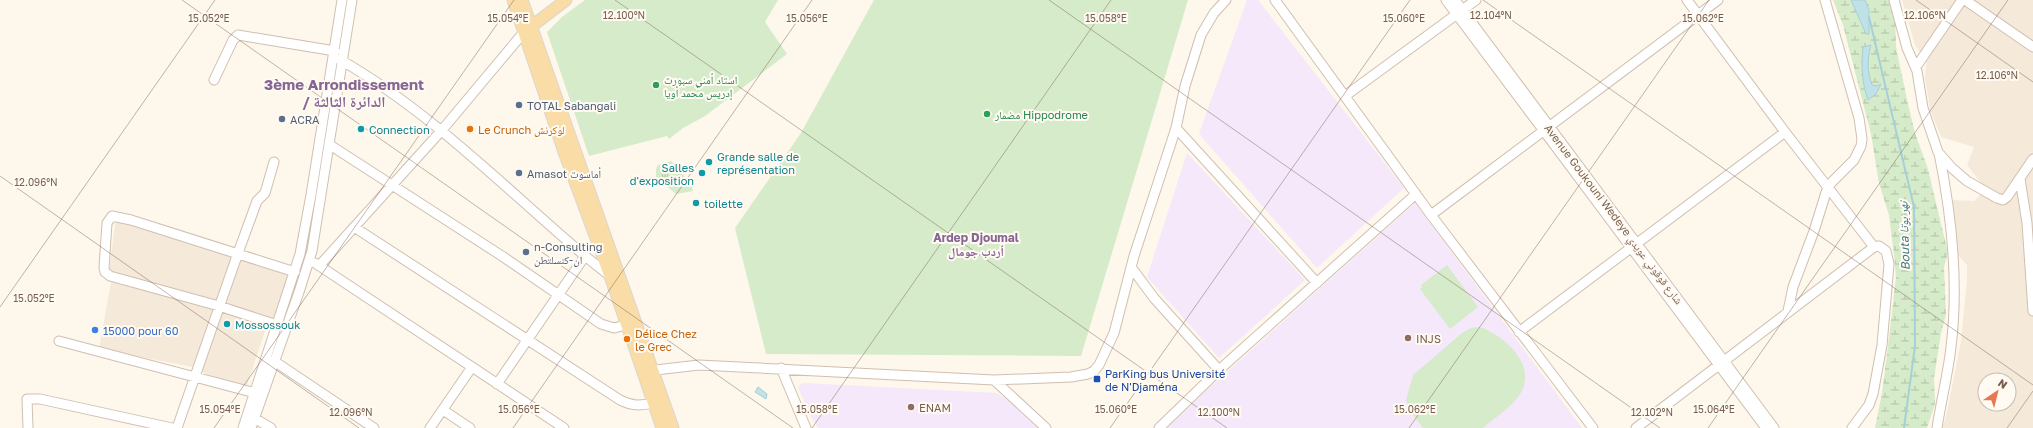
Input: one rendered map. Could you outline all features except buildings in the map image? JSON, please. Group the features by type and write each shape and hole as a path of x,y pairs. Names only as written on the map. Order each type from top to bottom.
{"main road":[{"path":"513,0 528,29 575,149 647,371 653,403 662,428"},
{"path":"522,0 528,29 564,152 610,276 626,325 673,428"},
{"path":"528,29 566,0"},
{"path":"564,152 575,149"}],"street":[{"path":"243,428 295,272 311,195 342,0"},
{"path":"251,428 309,260 330,145 352,0"},
{"path":"647,371 699,365 994,380 1071,377 1088,374 1094,371 1099,365 1114,333 1131,267 1176,128 1185,86 1201,35 1214,13 1226,0"},
{"path":"1275,0 1431,215 1593,428"},
{"name":"Avenue Goukouni Wedeye شارع قوقوني عويدي","path":"1446,0 1459,12 1634,246 1721,363 1766,428"},
{"name":"Avenue Goukouni Wedeye شارع قوقوني عويدي","path":"1454,0 1459,12"},
{"path":"1345,96 1476,0"},
{"path":"1687,0 1785,132 1874,246"},
{"path":"1431,215 1718,0"},
{"path":"1788,310 1793,287 1814,231 1828,186 1854,160 1859,152 1862,139 1859,118 1826,0"},
{"path":"1894,0 1907,48 1916,67 1923,108 1938,152 1948,196 1955,302 1951,348 1937,428"},
{"path":"1916,67 1963,0 2033,47"},
{"path":"319,266 442,130 528,29"},
{"path":"214,80 233,40 238,35 334,54 442,130 585,256 610,276"},
{"path":"1176,128 1317,282"},
{"path":"1519,332 1785,132"},
{"path":"330,145 559,294 607,327 614,328 626,325"},
{"path":"1938,152 1952,168 1967,181 2003,200 2007,197 2033,159"},
{"path":"177,428 238,253 257,202 265,193 274,162"},
{"path":"2020,179 2030,225 2033,311"},
{"path":"1159,428 1219,370 1416,194"},
{"path":"277,325 219,306 110,276 105,272 104,268 107,223 112,216 126,219 295,272"},
{"path":"354,227 620,400 630,405 640,406 653,403"},
{"path":"1636,428 1788,310 1874,246 1879,246 1886,251 1889,264 1882,345 1873,394 1869,405 1852,428"},
{"path":"497,384 585,256"},
{"path":"309,260 564,428"},
{"path":"1131,267 1154,298 1219,370"},
{"path":"59,341 255,393"},
{"path":"274,361 374,428"},
{"name":"Avenue Goukouni Wedeye شارع قوقوني عويدي","path":"1721,363 1774,428"},
{"path":"430,428 472,367"},
{"path":"781,368 806,428"},
{"path":"994,380 1046,428"},
{"path":"28,428 27,399 40,399 172,428"},
{"path":"443,410 470,428"},
{"path":"254,418 271,428"}],"shaded area":[{"path":"1247,0 1258,0 1404,188 1317,268 1199,134"},
{"path":"1902,0 2033,0 2033,428 1942,428 1946,417 1961,342 1967,280 1967,265 1955,252 1951,200 1974,201 1986,189 1967,165 1974,147 1941,137 1930,109 1925,78 1927,56 1919,51 1915,45"},
{"path":"1187,153 1305,280 1219,358 1147,277"},
{"path":"1415,203 1582,428 1167,428 1199,397"},
{"path":"116,217 290,274 275,322 109,271"},
{"path":"111,282 214,307 193,367 99,349"},
{"path":"219,311 266,328 246,388 199,371"},
{"name":"ENAM","path":"803,383 996,393 1007,399 1038,428 818,428 810,415 798,387"}],"green space":[{"name":"استاد أمني سبورت إدريس محمد أويا","path":"585,0 778,0 765,22 787,54 705,116 683,128 669,139 667,136 589,156 547,32 562,17"},
{"name":"مضمار Hippodrome","path":"874,0 1188,0 1081,356 766,354 735,228 801,133"},
{"path":"1833,0 1890,0 1895,14 1896,47 1908,104 1915,133 1928,169 1948,253 1944,267 1946,315 1941,333 1934,378 1935,404 1927,428 1875,428 1882,393 1896,277 1894,255 1889,215 1879,183 1871,134 1843,25"},
{"path":"671,161 691,184 693,191 676,194 656,177 656,169 658,165"},
{"path":"1447,265 1478,307 1450,329 1420,289 1422,287 1421,285"},
{"path":"1480,327 1500,338 1510,346 1523,365 1525,375 1524,386 1518,397 1483,428 1423,428 1411,412 1406,400 1413,375 1462,333 1471,328"}],"water":[{"path":"1851,0 1865,0 1869,10 1869,34 1866,34"},
{"path":"1871,45 1868,65 1870,80 1872,85 1877,86 1881,84 1876,94 1868,100 1863,81 1862,54 1863,47"},
{"path":"758,387 767,394 766,399 755,392"}],"waterway":[{"name":"Bouta نهر بوتا","path":"1869,17 1914,207 1915,346 1904,428"}],"place":[{"name":"استاد أمني سبورت إدريس محمد أويا","path":"656,85"},
{"name":"TOTAL Sabangali","path":"519,105"},
{"name":"مضمار Hippodrome","path":"987,114"},
{"name":"ACRA","path":"282,119"},
{"name":"Connection","path":"361,129"},
{"name":"Le Crunch لوكرنش","path":"470,129"},
{"name":"Grande salle de représentation","path":"709,162"},
{"name":"Amasot أماسوت","path":"519,173"},
{"name":"Salles d'exposition","path":"702,173"},
{"name":"toilette","path":"696,203"},
{"name":"n-Consulting ان-كنسلتطن","path":"526,252"},
{"name":"Mossossouk","path":"227,324"},
{"name":"15000 pour 60","path":"95,330"},
{"name":"INJS","path":"1408,338"},
{"name":"Délice Chez le Grec","path":"627,339"},
{"name":"ParKing bus Université de N'Djaména","path":"1097,379"},
{"name":"ENAM","path":"911,407"}],"district":[{"name":"3ème Arrondissement / الدائرة الثالثة","path":"344,92"},
{"name":"Ardep Djoumal أردب جومال","path":"976,244"}]}
